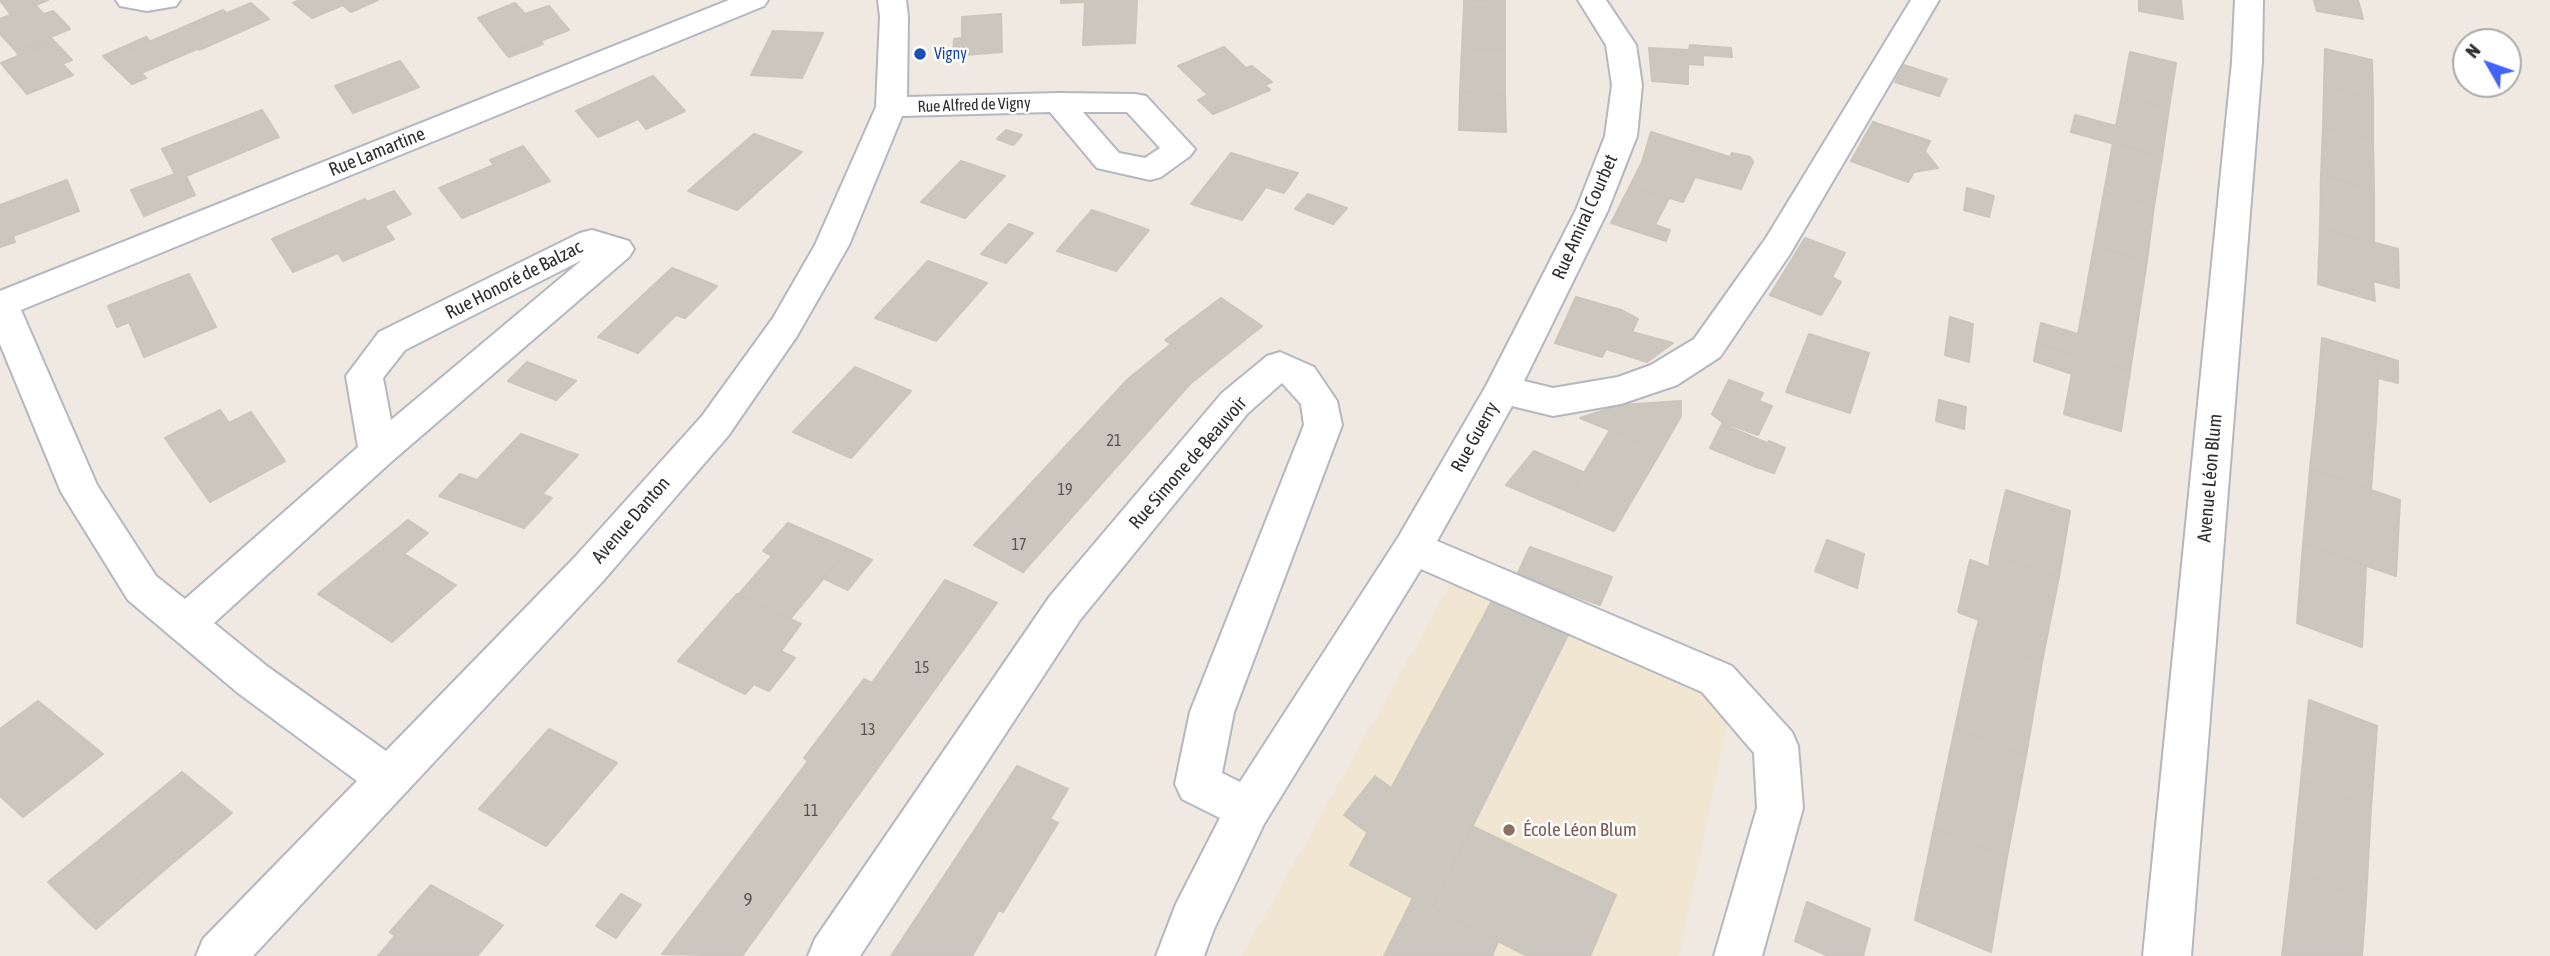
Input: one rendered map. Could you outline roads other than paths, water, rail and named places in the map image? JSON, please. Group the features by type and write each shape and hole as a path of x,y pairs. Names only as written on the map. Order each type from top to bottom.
{"street":[{"path":"130,0 147,3 166,0"},
{"name":"Rue Lamartine","path":"1,304 754,0"},
{"name":"Avenue Danton","path":"220,956 589,569 715,426 785,327 832,245 891,107 894,17 892,0"},
{"name":"Rue Amiral Courbet","path":"1502,390 1592,210 1621,136 1627,85 1621,46 1592,0"},
{"name":"Rue Guerry","path":"1180,956 1192,921 1248,809 1413,548 1502,390 1553,402 1621,390 1664,375 1707,348 1778,246 1925,0"},
{"name":"Avenue Léon Blum","path":"2166,956 2248,62 2249,0"},
{"name":"Rue Alfred de Vigny","path":"891,107 1058,102"},
{"name":"Rue Honoré de Balzac","path":"185,624 378,452 617,249 592,241 392,341 364,376 378,452"},
{"path":"1,304 80,492 142,588 253,680 388,778"},
{"name":"Rue Simone de Beauvoir","path":"832,956 1065,608 1235,403 1280,365 1301,377 1313,393 1318,401 1324,425 1212,712 1198,784 1248,809"},
{"path":"1413,548 1717,679 1776,746 1780,808 1738,956"}],"place":[{"name":"Vigny","path":"920,54"},
{"name":"École Léon Blum","path":"1509,830"}]}
